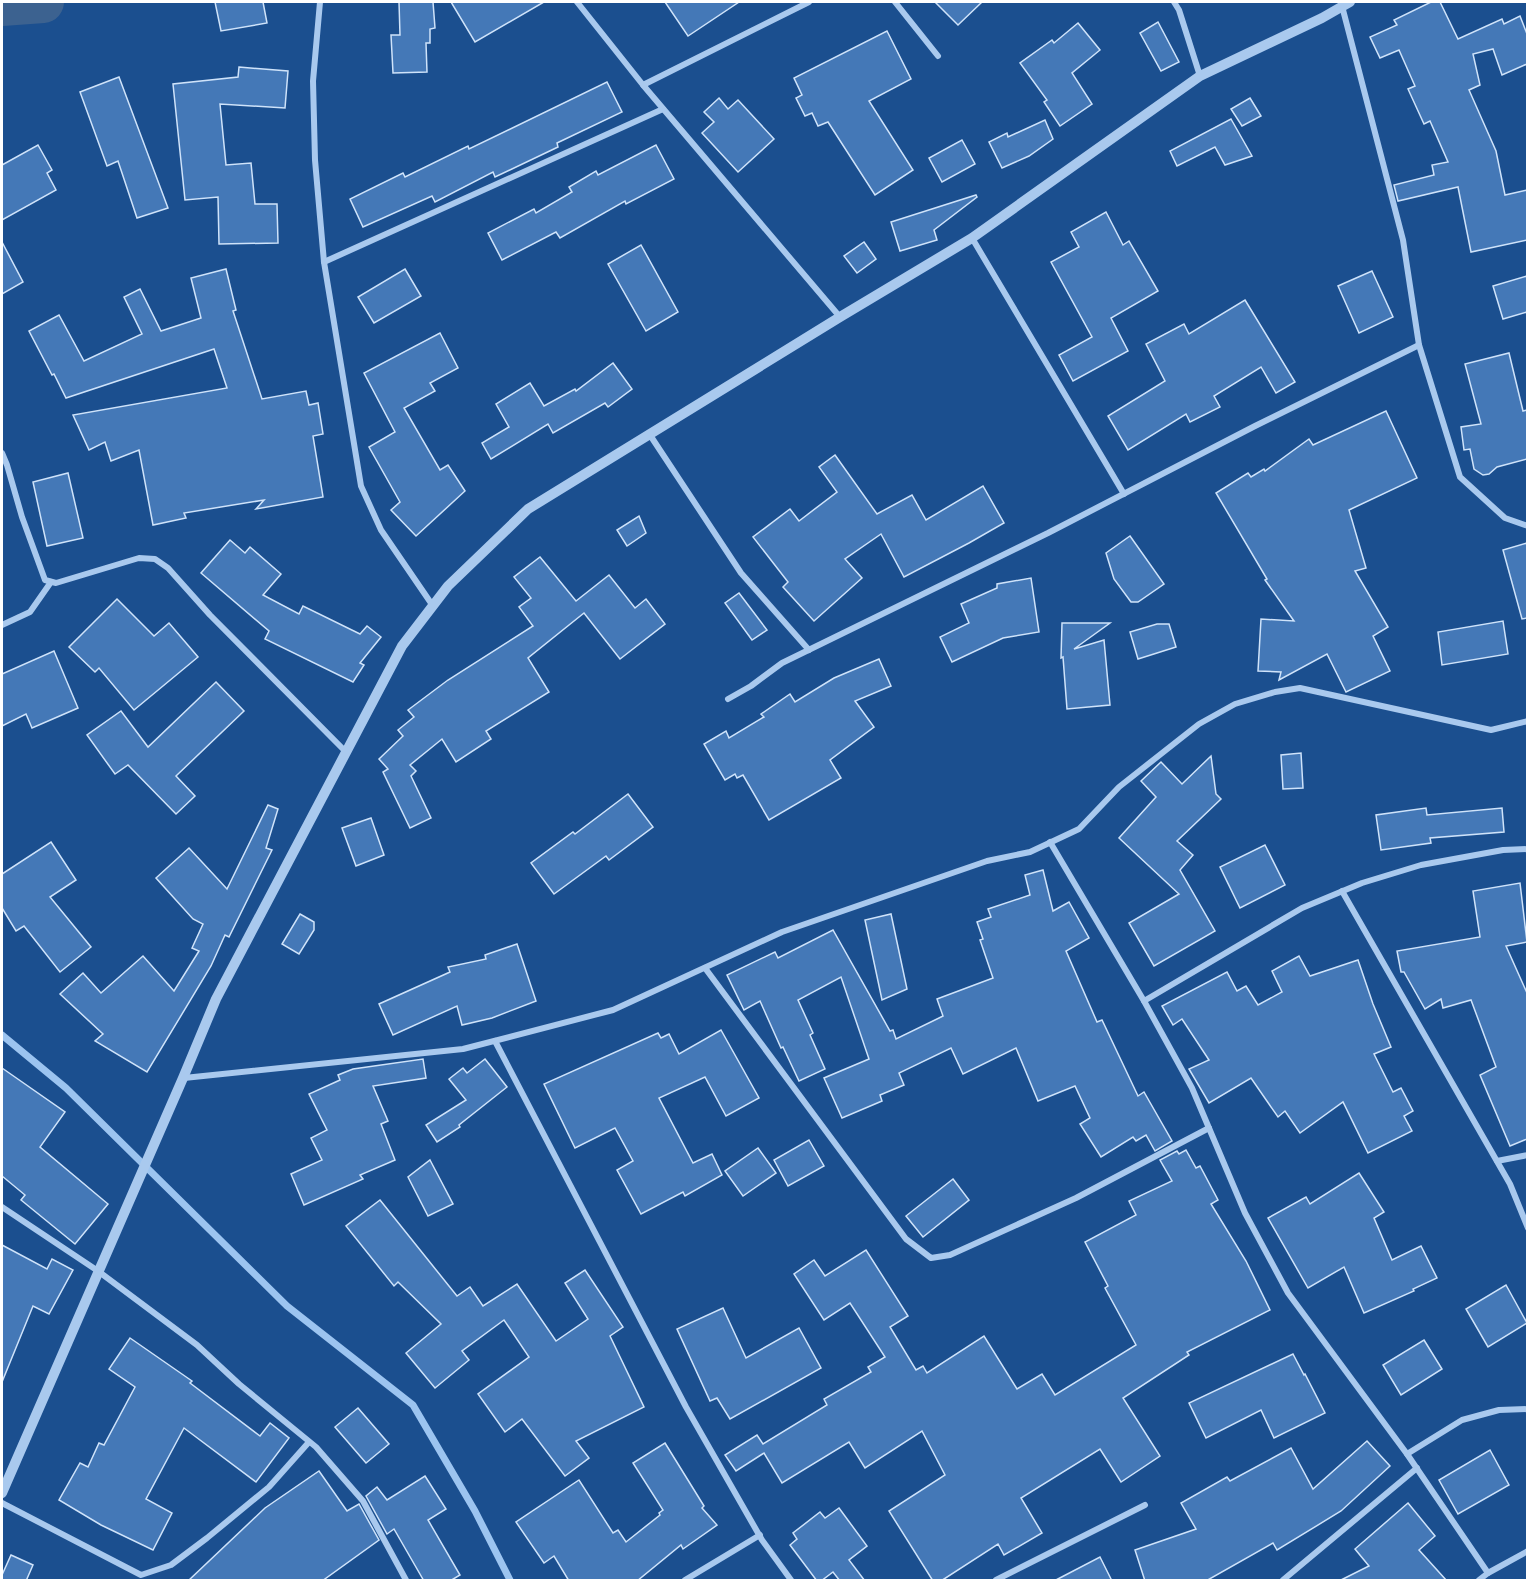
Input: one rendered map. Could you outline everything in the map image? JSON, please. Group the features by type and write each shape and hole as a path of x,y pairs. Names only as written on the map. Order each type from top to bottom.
{"street":[{"path":"320,2 313,81 315,160 324,262 361,486 381,530 433,606"},
{"path":"577,2 663,109 840,317"},
{"path":"643,85 809,2"},
{"path":"895,2 938,57"},
{"path":"1174,2 1179,9 1200,76"},
{"path":"2,1493 216,999 402,646 448,586 528,509 972,238 1200,76 1322,18 1346,4 1403,240 1419,345 1460,477 1505,518 1527,526"},
{"path":"324,262 663,109"},
{"path":"972,238 1124,494"},
{"path":"728,699 751,686 782,663 1419,345"},
{"path":"650,435 741,573 809,650"},
{"path":"2,453 45,580 56,583 139,558 155,559 168,568 210,615 346,752"},
{"path":"2,625 30,612 51,582"},
{"path":"183,1078 463,1049 612,1010 782,932 987,861 1030,852 1079,829 1119,788 1199,724 1235,704 1275,692 1300,688 1491,730 1527,720"},
{"path":"1050,842 1144,1001 1192,1088 1245,1213 1288,1293 1407,1454 1488,1573"},
{"path":"1144,1001 1302,908 1362,883 1421,865 1503,850 1527,849"},
{"path":"1342,891 1510,1184 1527,1228"},
{"path":"705,968 906,1239 931,1258 950,1255 1076,1198 1209,1128"},
{"path":"495,1041 686,1407 760,1535 791,1581"},
{"path":"1497,1161 1527,1155"},
{"path":"2,1207 98,1271 196,1345 309,1442 363,1502 406,1581"},
{"path":"1407,1454 1462,1420 1499,1410 1527,1409"},
{"path":"2,1503 141,1575 171,1565 207,1538 269,1487 309,1442"},
{"path":"1283,1581 1417,1468"},
{"path":"996,1581 1145,1505"},
{"path":"685,1581 760,1535"},
{"path":"1479,1581 1488,1573 1527,1551"}],"building":[{"path":"215,2 263,2 267,23 221,31"},
{"path":"399,2 433,2 435,28 430,29 430,43 426,43 427,72 393,73 391,35 400,35"},
{"path":"451,2 544,2 475,42"},
{"path":"665,2 739,2 688,36"},
{"path":"935,2 982,2 958,25"},
{"path":"1431,2 1440,2 1458,39 1502,19 1504,24 1520,16 1527,34 1527,64 1502,75 1493,49 1473,54 1480,85 1469,90 1496,151 1505,195 1527,190 1527,240 1471,252 1458,187 1398,201 1394,185 1434,175 1432,165 1448,162 1430,121 1424,124 1408,89 1415,86 1399,50 1380,58 1370,37 1397,25 1394,20"},
{"path":"1158,22 1179,62 1161,71 1140,33"},
{"path":"1078,23 1100,50 1072,73 1092,104 1060,126 1044,102 1047,100 1020,63 1052,40 1054,43"},
{"path":"887,31 911,79 869,101 913,170 875,195 828,122 818,126 812,113 805,116 796,98 802,95 794,78"},
{"path":"239,67 288,71 285,108 220,104 226,165 251,163 255,204 277,204 278,243 219,244 218,197 185,200 173,84 238,77"},
{"path":"119,77 168,208 137,218 118,161 107,166 80,92"},
{"path":"607,82 622,112 557,143 558,147 495,177 493,172 435,202 432,196 363,227 350,199 403,173 405,177 468,146 469,149"},
{"path":"719,98 728,109 738,100 774,139 738,172 702,133 714,122 704,112"},
{"path":"1250,98 1261,116 1242,126 1231,109"},
{"path":"1231,119 1252,156 1225,165 1215,147 1177,166 1170,151"},
{"path":"1045,120 1053,139 1029,156 1002,168 989,142 1007,133 1008,137"},
{"path":"962,140 975,164 942,182 929,158"},
{"path":"38,145 52,170 47,173 56,190 2,220 2,165"},
{"path":"656,145 674,179 626,204 625,201 560,238 556,232 502,260 488,233 534,209 536,213 572,192 569,187 596,171 598,175"},
{"path":"976,195 977,197 934,230 937,240 900,251 891,222"},
{"path":"1106,212 1123,245 1129,241 1158,291 1111,318 1128,351 1073,381 1059,355 1092,337 1051,262 1079,247 1071,232"},
{"path":"2,242 23,282 2,294"},
{"path":"864,242 876,259 857,273 844,256"},
{"path":"641,245 678,312 646,331 608,264"},
{"path":"226,269 236,310 233,311 262,399 306,391 309,405 318,403 323,434 313,436 323,497 256,509 264,500 184,513 186,518 153,525 139,450 111,461 105,442 89,450 73,415 227,388 214,349 66,398 29,331 59,315 84,361 142,334 124,297 140,289 161,331 201,318 191,278"},
{"path":"405,269 421,296 374,323 358,297"},
{"path":"1372,271 1393,317 1359,333 1338,286"},
{"path":"1527,276 1527,312 1503,319 1493,286"},
{"path":"1245,300 1295,382 1276,393 1261,367 1214,396 1220,407 1190,422 1186,414 1128,450 1108,416 1165,381 1146,344 1184,324 1189,334"},
{"path":"440,333 458,368 430,383 435,391 404,408 440,470 448,465 465,491 416,536 391,510 400,502 369,447 395,432 364,373"},
{"path":"1509,353 1523,411 1527,410 1527,459 1497,467 1489,474 1483,475 1474,469 1470,449 1464,450 1461,427 1481,424 1465,364"},
{"path":"613,363 632,389 608,407 605,403 553,433 548,424 491,459 482,443 509,427 496,404 530,383 544,406 575,389 576,391"},
{"path":"1386,411 1417,478 1349,510 1366,568 1355,571 1388,627 1373,636 1390,671 1346,692 1327,654 1279,680 1281,672 1258,671 1261,619 1294,621 1265,580 1267,579 1216,493 1248,473 1251,477 1264,469 1265,471 1309,439 1313,445"},
{"path":"835,455 877,514 912,495 926,520 983,486 1004,523 904,577 881,534 845,559 862,578 814,621 783,587 788,582 753,537 790,509 799,521 837,492 819,467"},
{"path":"68,473 83,538 47,546 33,482"},
{"path":"639,516 646,533 627,546 617,530"},
{"path":"1130,536 1164,584 1138,602 1131,602 1114,579 1106,553"},
{"path":"230,540 245,553 250,547 281,574 263,595 299,614 303,606 360,634 367,626 381,637 360,663 364,665 353,682 265,639 269,631 201,573"},
{"path":"1527,543 1527,618 1522,619 1503,550"},
{"path":"540,557 576,601 609,575 635,608 646,599 665,624 620,659 584,613 528,658 549,692 486,731 491,739 456,762 442,739 410,765 416,771 411,776 431,818 410,828 383,772 388,769 379,759 403,736 398,730 414,717 408,710 448,680 533,626 519,607 531,598 514,577"},
{"path":"1031,578 1039,632 1003,638 952,662 940,637 969,623 961,604 997,588 997,584"},
{"path":"739,593 767,630 752,640 725,603"},
{"path":"117,599 154,636 169,623 198,657 134,710 99,668 95,672 69,647"},
{"path":"1503,621 1508,654 1442,665 1438,632"},
{"path":"1062,623 1110,623 1074,649 1104,640 1110,705 1067,709 1063,657 1061,658"},
{"path":"1157,624 1169,624 1176,647 1138,659 1130,632"},
{"path":"54,651 78,708 32,728 26,714 2,726 2,674"},
{"path":"879,659 891,686 855,701 874,727 830,760 841,778 769,820 743,775 737,778 735,774 725,780 704,744 726,731 729,738 764,717 761,714 790,694 795,702 834,678"},
{"path":"216,682 244,711 176,776 195,796 176,814 128,765 115,774 87,735 121,711 148,747"},
{"path":"1301,753 1303,788 1283,789 1281,755"},
{"path":"1211,756 1216,794 1221,799 1177,841 1193,855 1180,870 1215,931 1154,966 1129,923 1179,894 1119,838 1156,797 1141,781 1161,762 1182,784"},
{"path":"628,794 653,827 609,860 606,856 554,894 531,863 573,832 575,834"},
{"path":"268,805 278,809 266,848 272,850 229,937 225,935 211,966 147,1072 95,1041 103,1034 60,994 83,973 101,993 143,956 174,991 199,951 192,948 203,924 193,919 156,878 189,848 227,889"},
{"path":"1426,808 1427,815 1502,808 1504,832 1430,838 1431,843 1381,850 1376,815"},
{"path":"371,818 384,855 356,866 342,828"},
{"path":"51,842 76,880 50,897 91,947 60,972 24,926 16,931 2,908 2,874"},
{"path":"1265,845 1285,885 1240,908 1220,867"},
{"path":"1043,870 1053,911 1069,902 1089,938 1066,951 1097,1022 1102,1020 1138,1096 1144,1092 1172,1141 1155,1151 1146,1135 1136,1141 1133,1137 1101,1157 1080,1124 1090,1118 1075,1086 1038,1101 1016,1048 963,1074 951,1048 899,1073 904,1085 880,1095 882,1101 842,1118 824,1078 869,1059 841,977 798,1000 813,1033 810,1035 825,1069 799,1081 760,1001 744,1010 727,975 775,952 778,958 833,930 890,1031 893,1030 896,1039 943,1016 937,999 993,978 980,940 983,939 977,922 991,917 988,909 1030,895 1025,875"},
{"path":"1520,883 1527,942 1506,946 1527,993 1527,1139 1510,1146 1480,1075 1496,1067 1471,1000 1443,1008 1441,999 1425,1009 1404,972 1401,972 1397,951 1480,937 1473,891"},
{"path":"300,914 314,922 314,930 299,954 282,944"},
{"path":"891,914 907,989 882,1000 865,920"},
{"path":"517,944 536,1001 492,1018 462,1025 457,1006 393,1035 379,1004 450,972 448,967 486,959 485,955"},
{"path":"1299,956 1310,976 1358,960 1391,1047 1374,1054 1393,1092 1401,1088 1413,1111 1404,1116 1412,1131 1368,1153 1343,1102 1300,1133 1285,1111 1278,1117 1251,1078 1209,1103 1189,1069 1209,1060 1182,1019 1173,1025 1162,1006 1227,972 1237,991 1246,986 1258,1005 1282,992 1272,971"},
{"path":"721,1030 759,1098 726,1116 705,1077 659,1098 693,1163 712,1154 722,1175 685,1196 683,1192 641,1214 617,1170 633,1161 615,1128 575,1148 544,1084 658,1033 661,1038 669,1034 679,1054"},
{"path":"423,1059 426,1078 373,1086 388,1121 381,1124 395,1160 360,1175 363,1179 304,1205 291,1174 322,1160 311,1138 327,1130 309,1094 340,1080 338,1075 353,1069"},
{"path":"485,1059 507,1087 459,1125 460,1127 437,1142 426,1125 466,1100 449,1079 463,1068 467,1073"},
{"path":"2,1068 65,1112 40,1147 108,1204 75,1244 21,1200 25,1195 2,1176"},
{"path":"809,1140 824,1166 788,1186 774,1160"},
{"path":"758,1148 776,1173 743,1196 725,1171"},
{"path":"1186,1150 1196,1168 1200,1166 1218,1200 1211,1204 1246,1261 1270,1310 1187,1352 1189,1355 1123,1398 1160,1456 1121,1482 1100,1449 1021,1498 1042,1533 1004,1555 998,1544 941,1581 933,1581 889,1511 945,1475 922,1431 865,1468 849,1442 782,1483 764,1453 736,1471 725,1455 757,1435 763,1444 827,1405 824,1399 871,1372 868,1367 885,1357 850,1303 824,1320 794,1274 814,1260 825,1276 866,1250 908,1316 890,1327 916,1370 923,1366 927,1373 984,1336 1017,1389 1042,1374 1055,1395 1136,1345 1105,1288 1108,1286 1085,1242 1136,1215 1129,1201 1172,1181 1160,1160 1177,1151 1179,1154"},
{"path":"430,1160 453,1204 428,1216 408,1177"},
{"path":"1359,1173 1384,1212 1374,1218 1392,1260 1421,1246 1437,1278 1364,1313 1344,1267 1308,1288 1268,1218 1306,1197 1310,1204"},
{"path":"953,1179 969,1200 923,1237 906,1216"},
{"path":"380,1200 457,1296 470,1287 483,1306 517,1284 556,1341 588,1319 565,1283 585,1270 623,1327 610,1336 644,1407 576,1441 589,1458 565,1476 522,1419 505,1432 478,1394 529,1357 504,1320 462,1351 469,1360 435,1388 406,1353 441,1324 398,1282 394,1286 346,1226"},
{"path":"2,1245 47,1269 52,1259 73,1270 49,1314 33,1306 2,1382"},
{"path":"1506,1285 1527,1323 1488,1347 1466,1309"},
{"path":"723,1308 746,1358 799,1328 821,1368 730,1419 717,1398 710,1401 677,1329"},
{"path":"130,1338 192,1381 190,1383 260,1436 270,1423 289,1438 256,1482 184,1428 146,1499 172,1513 153,1550 101,1525 59,1500 80,1463 88,1467 99,1443 104,1445 135,1387 109,1369"},
{"path":"1424,1340 1442,1369 1401,1395 1383,1365"},
{"path":"1293,1354 1325,1413 1274,1438 1261,1410 1206,1438 1189,1403"},
{"path":"358,1408 389,1444 366,1463 335,1427"},
{"path":"1367,1441 1390,1466 1341,1511 1277,1550 1273,1543 1206,1581 1145,1581 1135,1550 1196,1529 1181,1503 1227,1477 1230,1481 1291,1448 1313,1489"},
{"path":"665,1443 704,1506 702,1508 717,1525 683,1549 681,1545 637,1581 569,1581 554,1556 544,1563 516,1522 579,1480 613,1533 618,1530 626,1542 660,1515 659,1513 663,1510 633,1463"},
{"path":"1490,1450 1509,1485 1458,1514 1439,1480"},
{"path":"319,1471 347,1511 359,1504 379,1540 322,1581 188,1581 265,1508"},
{"path":"425,1476 446,1509 428,1520 460,1575 450,1581 424,1581 394,1529 387,1534 366,1496 377,1487 387,1500"},
{"path":"1408,1503 1435,1536 1419,1550 1447,1581 1339,1581 1369,1566 1355,1549"},
{"path":"839,1508 867,1546 849,1560 865,1581 840,1581 833,1572 821,1581 817,1581 790,1545 797,1539 793,1533 820,1512 825,1518"},
{"path":"11,1555 33,1565 26,1581 2,1581 2,1575"},
{"path":"1100,1557 1112,1581 1054,1581"}],"waterway":[{"path":"2,5 43,2"},
{"path":"2,1035 66,1088 287,1306 413,1405 475,1511 510,1580"}]}
